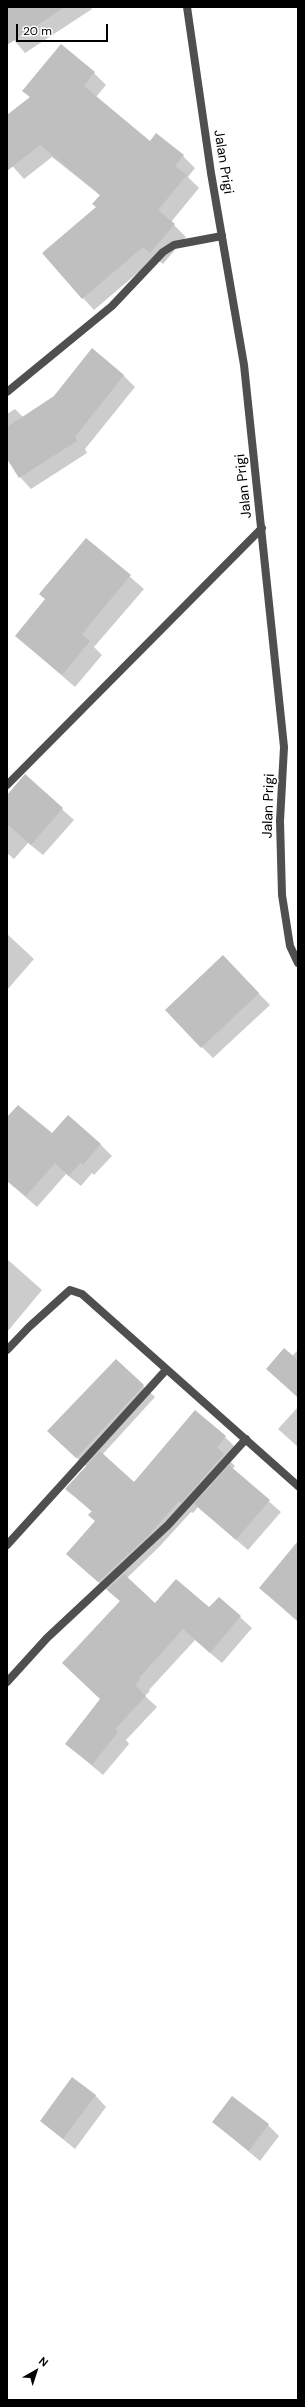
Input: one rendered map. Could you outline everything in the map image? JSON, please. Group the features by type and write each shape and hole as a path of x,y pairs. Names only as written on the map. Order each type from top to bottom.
{"street":[{"name":"Jalan Prigi","path":"187,7 222,236 244,365 284,747 280,821 282,895 290,946 298,963"},
{"path":"7,392 112,306 163,252 174,245 222,236"},
{"path":"7,785 262,528"},
{"path":"7,1350 29,1327 70,1290 82,1294 298,1486"},
{"path":"7,1545 166,1370"},
{"path":"7,1682 47,1638 168,1525 246,1439"}],"building":[{"path":"7,7 65,7 7,45"},
{"path":"61,44 95,72 84,86 150,141 156,133 184,155 175,166 187,175 158,210 175,224 150,253 143,247 82,299 42,253 96,207 92,204 100,195 40,145 7,171 7,115 30,97 22,91"},
{"path":"92,348 124,375 75,437 77,441 19,478 7,459 7,427 54,396"},
{"path":"86,538 131,575 82,634 90,641 62,675 15,636 45,599 39,594"},
{"path":"25,774 63,808 31,845 7,824 7,795"},
{"path":"223,955 259,993 201,1048 165,1010"},
{"path":"18,1105 52,1133 68,1115 101,1144 83,1165 80,1163 69,1176 55,1163 26,1196 7,1181 7,1117"},
{"path":"284,1348 298,1360 298,1397 266,1369"},
{"path":"116,1359 144,1385 76,1458 47,1431"},
{"path":"195,1410 226,1436 217,1447 224,1454 181,1503 179,1501 149,1535 98,1582 66,1554 95,1521 88,1515 92,1511 65,1489 100,1451 134,1482"},
{"path":"229,1465 270,1500 236,1540 194,1504"},
{"path":"298,1541 298,1621 259,1588"},
{"path":"124,1574 155,1603 176,1579 209,1607 219,1597 241,1616 210,1653 183,1629 139,1678 140,1680 135,1685 146,1696 115,1729 118,1732 92,1765 65,1744 100,1699 62,1663 120,1601 107,1590"},
{"path":"72,2077 96,2095 63,2139 40,2121"},
{"path":"232,2096 269,2124 249,2151 212,2122"}]}
